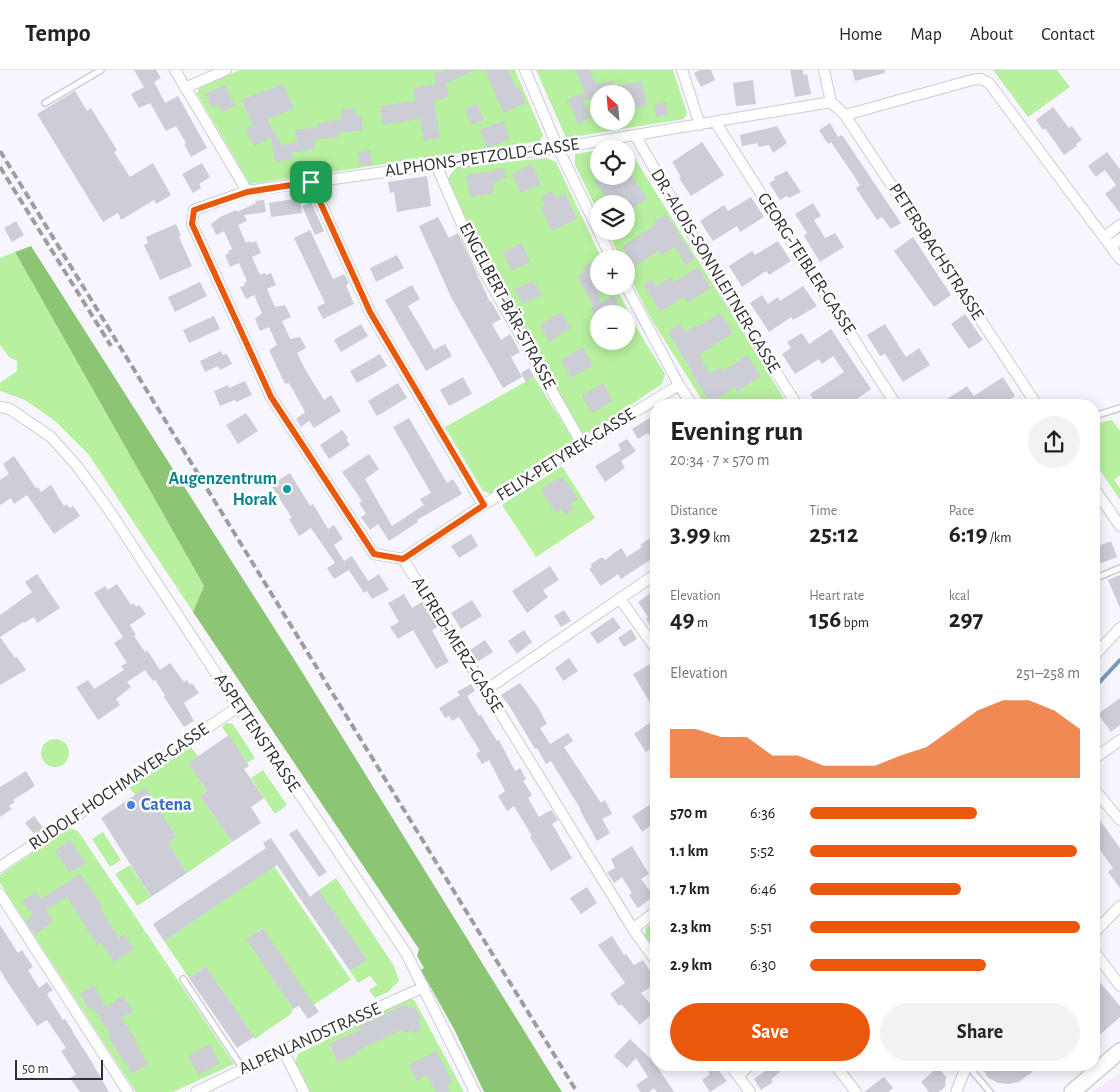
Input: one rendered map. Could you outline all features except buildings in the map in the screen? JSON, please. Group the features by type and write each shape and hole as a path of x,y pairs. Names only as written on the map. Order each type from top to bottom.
{"street":[{"path":"174,70 247,192"},
{"path":"185,88 226,70"},
{"path":"525,70 558,148 608,250"},
{"path":"682,70 700,125"},
{"path":"824,70 832,102"},
{"path":"846,115 972,80 981,79 989,83 1120,259"},
{"name":"ALPHONS-PETZOLD-GASSE","path":"194,210 247,192 558,148 716,123 832,102"},
{"name":"PETERSBACHSTRASSE","path":"832,102 846,115 1033,399"},
{"name":"GEORG-TEIBLER-GASSE","path":"716,123 892,399"},
{"name":"DR.-ALOIS-SONNLEITNER-GASSE","path":"635,135 730,300 793,399"},
{"name":"ENGELBERT-BÄR-STRASSE","path":"436,165 478,261 582,444"},
{"path":"311,182 370,312 484,505"},
{"name":"ALFRED-MERZ-GASSE","path":"194,210 192,224 271,397 374,554 403,559 650,953"},
{"path":"1107,241 1120,225"},
{"path":"1107,241 1120,239"},
{"path":"631,295 688,399"},
{"name":"FELIX-PETYREK-GASSE","path":"656,399 679,385"},
{"name":"FELIX-PETYREK-GASSE","path":"403,559 484,505 650,403"},
{"name":"ASPETTENSTRASSE","path":"0,407 10,409 51,437 77,466 140,556 238,707 303,798 406,953 475,1092"},
{"path":"1100,497 1120,526"},
{"path":"486,690 650,578"},
{"path":"620,599 650,641"},
{"path":"1100,650 1120,628"},
{"name":"RUDOLF-HOCHMAYER-GASSE","path":"0,867 238,707"},
{"path":"1100,755 1120,740"},
{"path":"1100,796 1120,820"},
{"path":"0,894 128,1092"},
{"path":"1100,927 1120,906"},
{"path":"633,929 650,916"},
{"path":"1100,959 1120,986"},
{"name":"ALPENLANDSTRASSE","path":"196,1092 283,1050 424,987"},
{"path":"283,1050 304,1092"},
{"path":"1100,1070 1120,1051"},
{"path":"734,1071 750,1092"},
{"path":"738,1076 743,1071"},
{"path":"840,1071 856,1092"},
{"path":"956,1092 965,1071"},
{"path":"1078,1090 1098,1071"}],"lane":[{"path":"45,103 101,70"},
{"path":"1100,414 1120,408"},
{"path":"1100,576 1120,568"},
{"path":"183,979 243,1069"},
{"path":"972,1071 990,1092"}],"shaded area":[{"path":"1120,1074 1120,1092 1093,1092 1102,1085"}],"green space":[{"path":"240,70 515,70 543,135 540,141 250,184 197,94 199,88"},
{"path":"536,70 673,70 687,113 684,119 635,127 635,85 590,85 590,130 616,130 566,138"},
{"path":"993,70 1057,70 1070,87 1028,117"},
{"path":"590,152 590,185 635,185 635,159 784,399 701,399 650,317 635,287 635,250 616,250 612,240 635,240 635,195 590,196 575,165 575,154"},
{"path":"547,158 556,162 590,234 590,240 593,240 598,250 590,250 590,295 620,295 625,305 590,305 590,350 635,350 635,325 665,374 662,384 584,436 480,252 447,180 456,167"},
{"path":"31,246 299,667 562,1092 484,1092 455,1031 421,970 424,968 417,956 419,949 193,612 204,586 15,252"},
{"path":"15,252 204,586 193,612 89,455 55,421 25,400 0,391 0,383 17,371 17,361 9,357 0,345 0,258"},
{"path":"534,377 573,439 572,443 492,494 483,491 445,427"},
{"path":"1112,420 1120,431 1120,475 1114,480 1120,488 1120,500 1100,470 1100,423"},
{"path":"562,466 595,518 536,557 502,505"},
{"path":"226,723 233,724 255,758 247,763 222,727"},
{"path":"55,739 65,743 69,753 65,763 55,767 45,763 41,753 45,743"},
{"path":"191,747 198,756 188,763 207,791 200,796 232,842 187,873 168,843 177,837 145,789 135,795 129,787"},
{"path":"263,770 287,805 275,814 251,778"},
{"path":"69,828 78,831 234,1064 173,1092 136,1092 0,883 0,875"},
{"path":"103,832 121,860 110,867 92,839"},
{"path":"130,865 151,897 137,906 115,874"},
{"path":"274,866 351,980 303,1012 262,928 247,939 293,1009 291,1014 255,1039 206,966 189,978 164,941"},
{"path":"336,878 394,966 399,981 388,992 375,998 369,990 377,985 370,976 358,983 350,971 366,960 319,890"},
{"path":"650,925 650,943 645,936 646,928"},
{"path":"410,998 415,1001 464,1092 310,1092 295,1062 298,1054"}],"waterway":[{"path":"1100,682 1120,660"}],"railway":[{"path":"0,151 577,1092"},
{"path":"0,167 111,346"}],"place":[{"name":"Augenzentrum Horak","path":"287,489"},
{"name":"Catena","path":"131,805"}],"route":[{"path":"311,182 370,312 484,505 403,559 374,554 271,397 192,224 194,210 247,192 311,182"}]}
